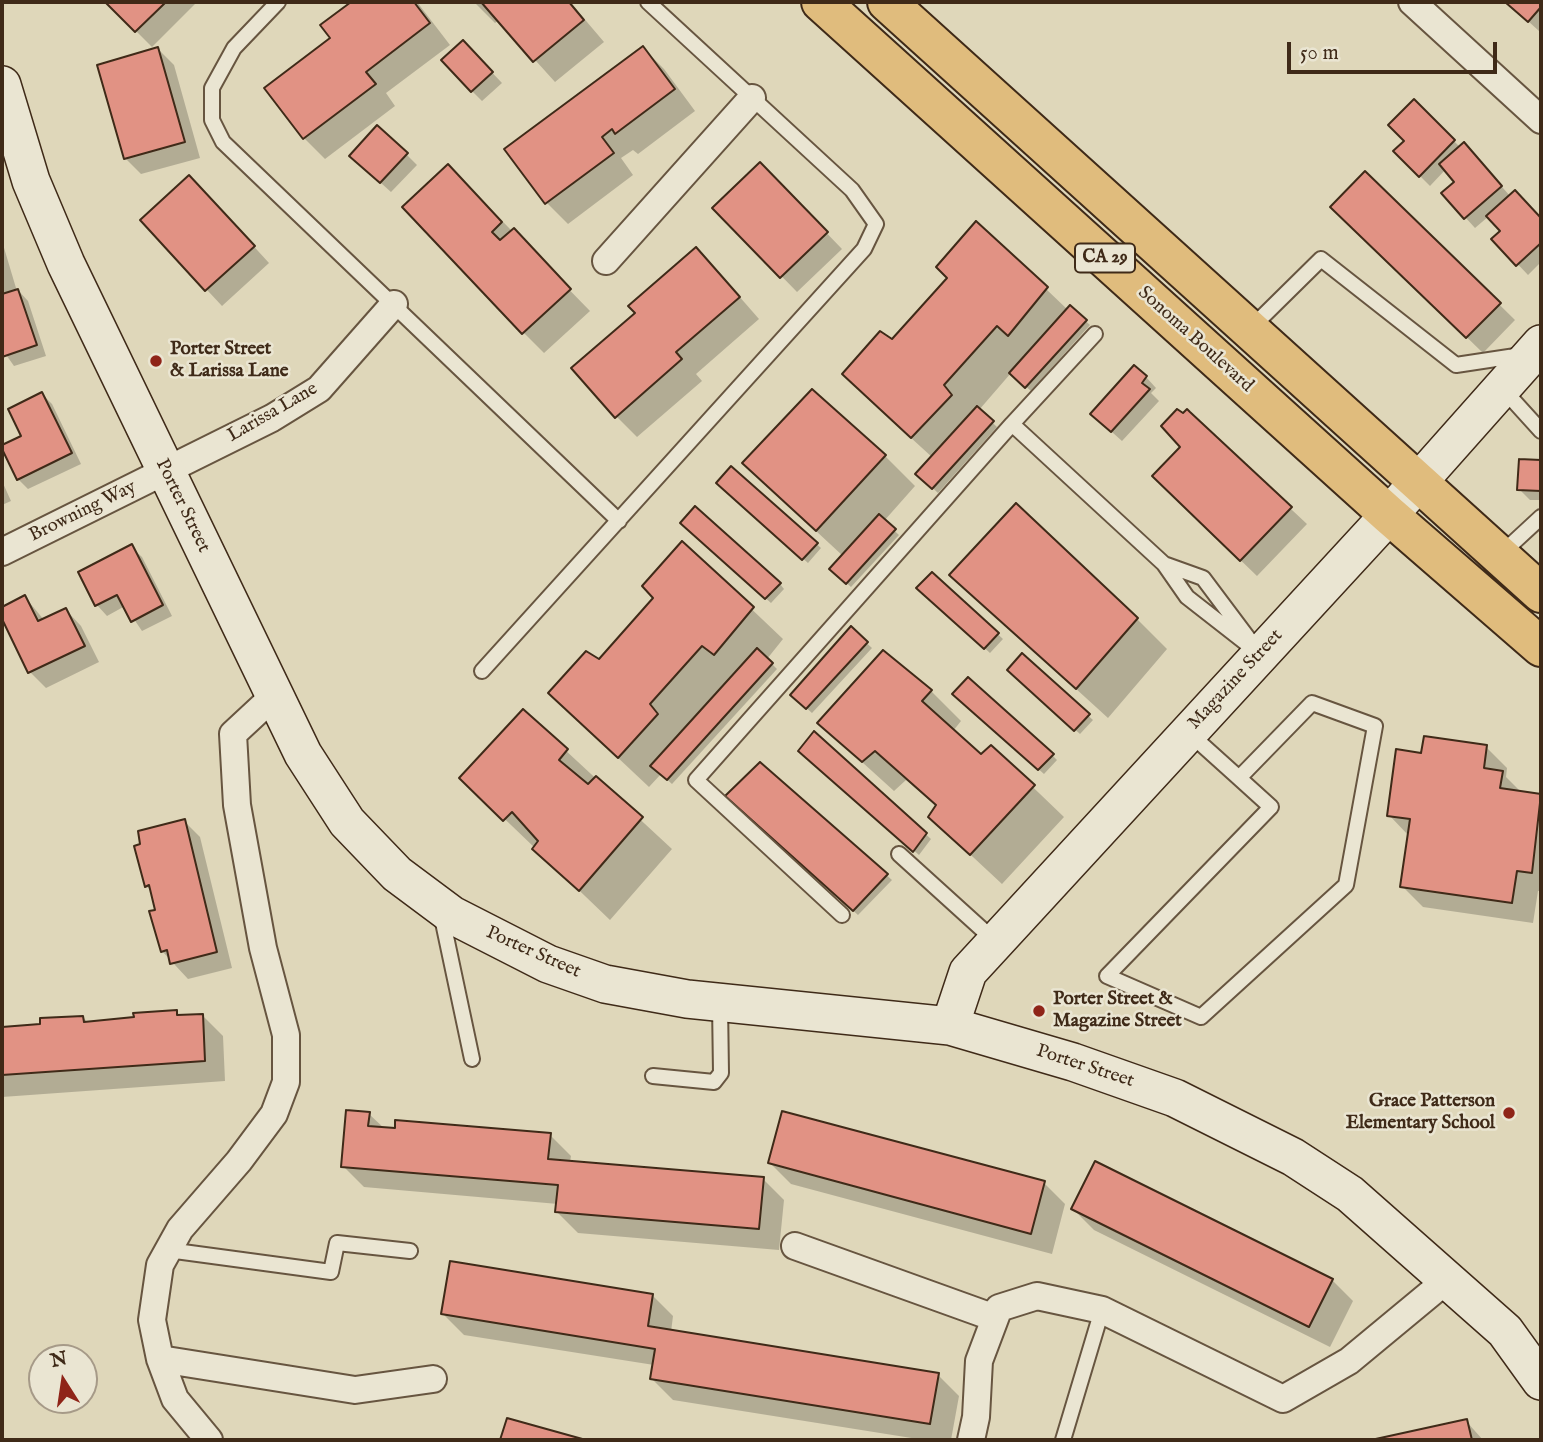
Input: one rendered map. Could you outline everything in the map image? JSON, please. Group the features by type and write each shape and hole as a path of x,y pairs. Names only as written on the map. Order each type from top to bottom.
{"main road":[{"name":"Sonoma Boulevard","path":"821,2 1390,515 1541,647"},
{"name":"CA 29","path":"887,2 1541,593"}],"street":[{"path":"1412,2 1541,120"},
{"name":"Porter Street","path":"2,85 31,181 65,264 303,754 347,822 397,874 452,915 548,964 605,984 720,1002 950,1026 1073,1062 1175,1098 1293,1157 1350,1194 1505,1331 1541,1381"},
{"path":"606,261 752,97"},
{"name":"Larissa Lane","path":"165,471 272,418 319,389 394,304"},
{"name":"Magazine Street","path":"950,1026 968,972 1390,515 1537,349"},
{"name":"Browning Way","path":"2,552 165,471"},
{"path":"209,1440 175,1399 160,1359 152,1320 160,1265 168,1250 180,1229 239,1161 274,1114 286,1082 286,1035 263,948 237,805 233,734 275,695"},
{"path":"795,1246 995,1318"},
{"path":"971,1440 976,1418 979,1361 999,1308 1037,1296 1102,1310 1283,1399 1349,1361 1448,1279"},
{"path":"160,1359 355,1390 433,1378"}],"lane":[{"path":"278,2 234,48 212,88 212,120 223,142 619,521"},
{"path":"482,671 864,249 876,224 852,190 648,2"},
{"path":"1250,330 1321,259 1456,365 1537,349"},
{"path":"842,915 696,780 1095,334"},
{"path":"1501,388 1541,431"},
{"path":"1012,424 1164,564 1187,597 1260,654"},
{"path":"1500,555 1541,517"},
{"path":"1164,564 1203,578 1260,654"},
{"path":"1188,732 1271,807 1107,976 1200,1017 1346,885 1375,726 1312,703 1239,778"},
{"path":"899,854 995,941"},
{"path":"439,905 472,1059"},
{"path":"653,1076 714,1082 721,1073 720,1002"},
{"path":"168,1250 331,1272 337,1243 410,1251"},
{"path":"1063,1440 1102,1310"}],"building":[{"path":"105,2 166,2 135,32"},
{"path":"351,2 414,2 430,23 366,72 376,84 303,139 264,88 330,38 320,25"},
{"path":"481,2 569,2 584,20 533,62"},
{"path":"1505,2 1541,2 1541,7 1528,22"},
{"path":"463,40 493,72 471,92 441,60"},
{"path":"643,46 675,89 615,134 612,129 602,137 614,153 545,204 504,149"},
{"path":"158,47 185,142 124,159 97,65"},
{"path":"1414,99 1455,140 1419,177 1393,151 1404,141 1388,125"},
{"path":"377,125 408,153 380,183 349,156"},
{"path":"1464,142 1502,186 1464,219 1441,193 1454,182 1439,164"},
{"path":"760,162 828,232 780,278 712,208"},
{"path":"448,164 502,222 492,232 500,240 514,228 571,289 522,334 402,207"},
{"path":"1365,171 1501,303 1466,338 1330,207"},
{"path":"189,175 255,246 205,291 140,220"},
{"path":"1515,190 1541,218 1541,243 1516,266 1491,239 1500,231 1486,216"},
{"path":"976,221 1048,287 1008,336 997,326 944,385 952,395 911,438 842,374 880,331 892,339 947,278 936,267"},
{"path":"696,247 740,297 676,352 682,359 615,418 571,368 635,313 628,306"},
{"path":"18,289 37,345 2,357 2,294"},
{"path":"1070,305 1087,320 1025,388 1009,373"},
{"path":"1134,365 1147,376 1142,383 1150,389 1111,432 1090,414"},
{"path":"812,389 886,455 816,531 742,463"},
{"path":"42,392 72,453 17,480 2,449 2,445 21,436 8,409"},
{"path":"977,406 994,421 932,489 915,474"},
{"path":"1177,409 1183,413 1187,409 1292,507 1240,561 1152,476 1180,447 1161,426"},
{"path":"1519,459 1541,460 1541,491 1517,490"},
{"path":"731,466 818,543 802,560 716,483"},
{"path":"1016,503 1138,618 1076,689 949,575"},
{"path":"695,506 781,583 765,599 680,523"},
{"path":"879,514 896,529 846,584 829,569"},
{"path":"682,541 754,607 714,655 702,646 650,704 658,714 618,758 548,693 586,651 599,659 653,598 642,586"},
{"path":"132,544 163,605 131,622 117,595 95,606 78,572"},
{"path":"932,572 999,633 984,649 916,588"},
{"path":"25,595 38,621 66,608 85,646 28,673 2,619 2,607"},
{"path":"851,626 868,642 806,709 790,695"},
{"path":"757,648 773,663 667,780 650,766"},
{"path":"883,650 932,690 922,701 981,754 991,745 1035,785 970,855 928,817 936,805 875,751 862,762 817,723"},
{"path":"1022,653 1090,714 1074,731 1007,670"},
{"path":"968,677 1054,754 1038,770 952,694"},
{"path":"523,709 568,749 559,760 588,784 596,776 643,817 579,891 532,849 538,841 512,812 503,821 459,778"},
{"path":"814,731 927,833 913,852 798,751"},
{"path":"1424,736 1487,745 1484,768 1503,771 1500,788 1541,794 1532,873 1517,871 1512,903 1400,887 1410,819 1387,816 1396,749 1421,753"},
{"path":"760,762 888,874 853,911 725,796"},
{"path":"185,819 217,952 170,964 167,950 161,952 149,911 155,910 149,885 145,887 134,846 140,844 138,831"},
{"path":"177,1010 177,1015 203,1014 205,1061 2,1075 2,1027 40,1024 40,1018 83,1016 84,1022 134,1017 133,1013"},
{"path":"346,1110 370,1112 368,1126 395,1128 395,1120 551,1133 548,1159 764,1177 759,1229 555,1212 558,1185 341,1167"},
{"path":"782,1111 1045,1181 1031,1234 768,1163"},
{"path":"1095,1161 1333,1279 1309,1327 1071,1209"},
{"path":"450,1261 653,1294 648,1326 939,1373 930,1424 650,1379 655,1349 441,1314"},
{"path":"507,1418 586,1440 500,1440"},
{"path":"1467,1419 1472,1440 1371,1440"}],"place":[{"name":"Porter Street & Larissa Lane","path":"156,361"},
{"name":"Porter Street & Magazine Street","path":"1039,1011"},
{"name":"Grace Patterson Elementary School","path":"1509,1113"}]}
